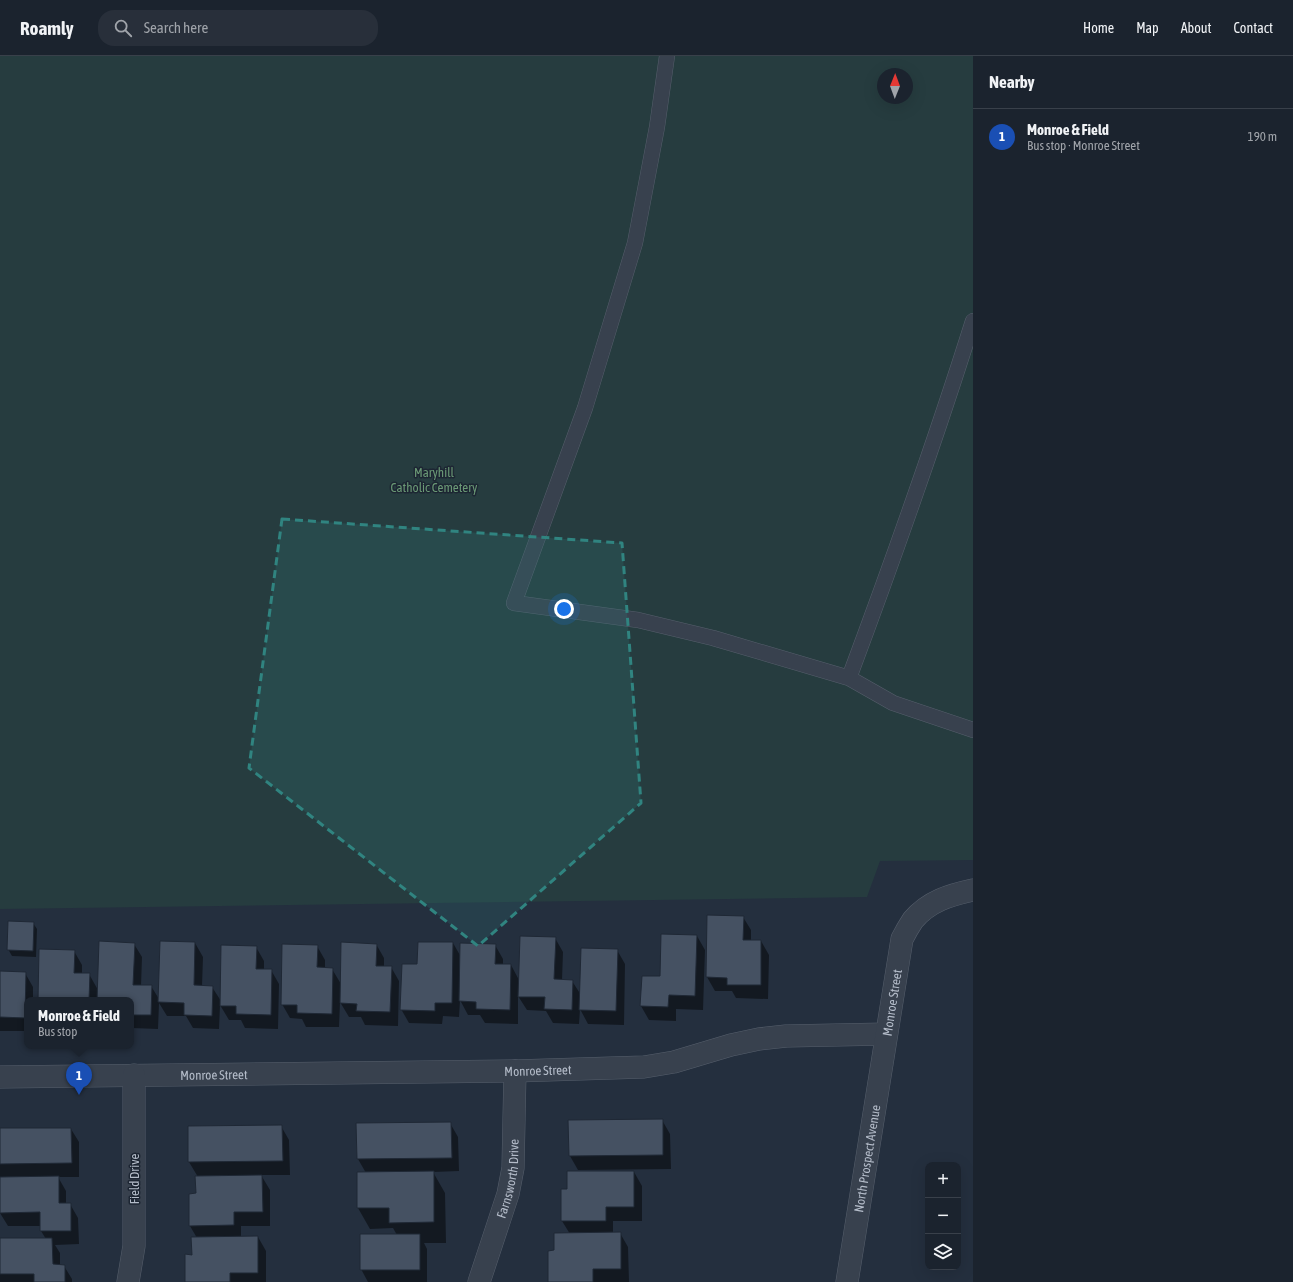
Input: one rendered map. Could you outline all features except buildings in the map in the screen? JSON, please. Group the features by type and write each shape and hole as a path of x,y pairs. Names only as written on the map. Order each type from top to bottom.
{"street":[{"name":"Monroe Street","path":"0,1077 514,1071 644,1067 674,1062 731,1045 759,1039 786,1036 886,1034 902,939 913,921 928,907 948,896 973,890"},
{"name":"North Prospect Avenue","path":"847,1282 886,1034"},
{"name":"Farnsworth Drive","path":"479,1282 508,1194 513,1168 514,1071"},
{"name":"Field Drive","path":"128,1282 134,1246 134,1075"}],"lane":[{"path":"667,56 657,127 635,243 585,408 514,603 638,620 713,638 849,678 893,703 973,730"},
{"path":"849,678 906,523 951,392 973,321"}],"highlighted area":[{"path":"282,519 622,543 641,803 478,946 249,768"}],"green space":[{"name":"Maryhill Catholic Cemetery","path":"0,56 973,56 973,860 880,861 867,897 0,909"}],"place":[{"name":"Monroe & Field","path":"79,1095"}]}
